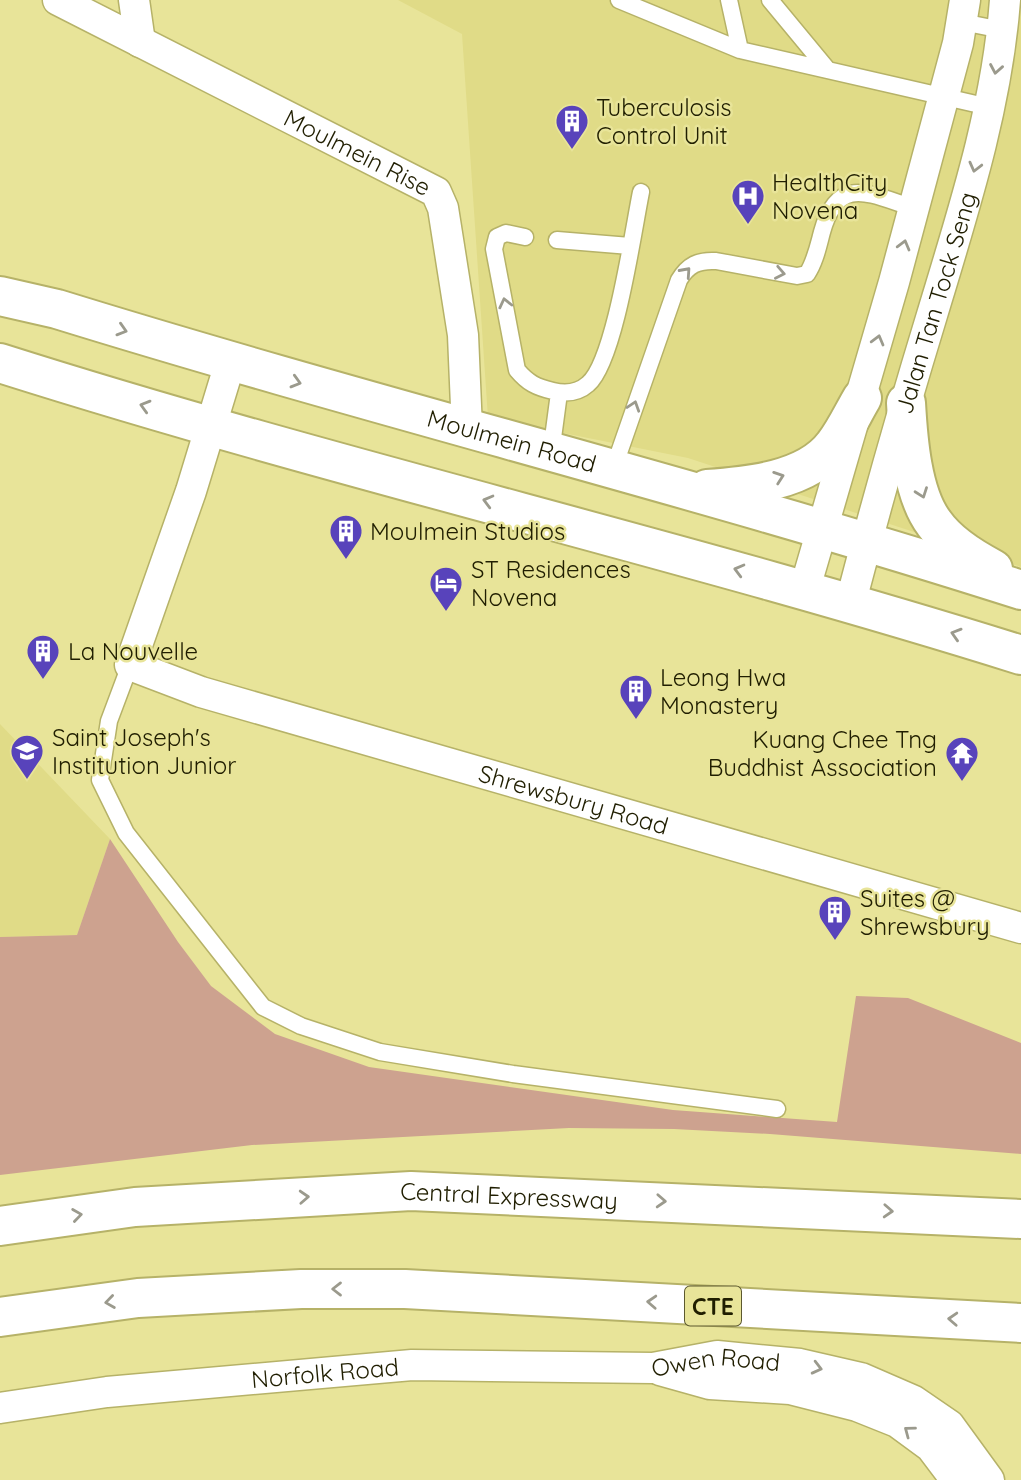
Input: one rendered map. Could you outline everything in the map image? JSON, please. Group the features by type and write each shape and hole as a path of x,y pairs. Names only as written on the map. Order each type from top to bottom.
{"main road":[{"name":"Moulmein Road","path":"0,296 57,309 230,363 823,528 1021,590"},
{"path":"0,363 211,425 851,601 1021,654"},
{"path":"687,491 749,485 773,480 805,467 833,447 862,398"},
{"path":"906,403 909,452 933,523 969,556 1021,584"},
{"name":"Central Expressway","path":"0,1226 135,1207 411,1191 1021,1219"},
{"name":"CTE","path":"0,1317 138,1298 301,1289 405,1289 1021,1323"}],"street":[{"name":"Moulmein Rise","path":"58,0 436,192 443,208 463,335 467,430"},
{"path":"134,0 140,42"},
{"name":"Jalan Tan Tock Seng","path":"851,601 906,403 960,227 989,107 1005,0"},
{"name":"Jalan Tan Tock Seng","path":"805,588 862,398 914,208 963,11"},
{"path":"130,665 230,363"},
{"name":"Shrewsbury Road","path":"130,665 201,692 1021,928"},
{"name":"Owen Road","path":"653,1368 717,1356 800,1364 861,1378 914,1401 949,1425 989,1480"},
{"name":"Norfolk Road","path":"0,1408 107,1392 412,1365 653,1368"},
{"name":"Owen Road","path":"653,1368 710,1384 790,1389 857,1406 897,1422 931,1447 956,1480"}],"lane":[{"path":"619,0 740,50 989,107"},
{"path":"729,0 740,50"},
{"path":"770,0 828,70"},
{"path":"963,11 1002,30"},
{"path":"788,61 801,55 804,49 802,41"},
{"path":"525,237 506,233 497,237 494,249 517,370 530,384 559,393 576,392 590,383 609,343 641,192"},
{"path":"613,470 678,280 690,266 706,260 797,276 807,274 829,208 841,197 866,194 914,208"},
{"path":"557,240 630,246"},
{"path":"551,454 559,393"},
{"path":"130,665 109,721 100,780 126,833 263,1007 301,1026 380,1052 513,1074 777,1109"}],"shaded area":[{"name":"HealthCity Novena","path":"398,0 1021,0 1021,567 688,458 488,418 462,34"},
{"name":"Saint Joseph's Institution Junior","path":"0,724 110,839 77,935 0,937"},
{"path":"110,839 178,942 211,986 275,1034 369,1067 673,1110 837,1122 856,996 908,998 1021,1043 1021,1154 770,1134 674,1129 569,1128 252,1145 0,1175 0,937 77,935"}],"place":[{"name":"Tuberculosis Control Unit","path":"572,151"},
{"name":"HealthCity Novena","path":"748,226"},
{"name":"Moulmein Studios","path":"346,561"},
{"name":"ST Residences Novena","path":"446,613"},
{"name":"La Nouvelle","path":"43,681"},
{"name":"Leong Hwa Monastery","path":"636,721"},
{"name":"Saint Joseph's Institution Junior","path":"27,781"},
{"name":"Kuang Chee Tng Buddhist Association","path":"962,783"},
{"name":"Suites @ Shrewsbury","path":"835,942"}]}
